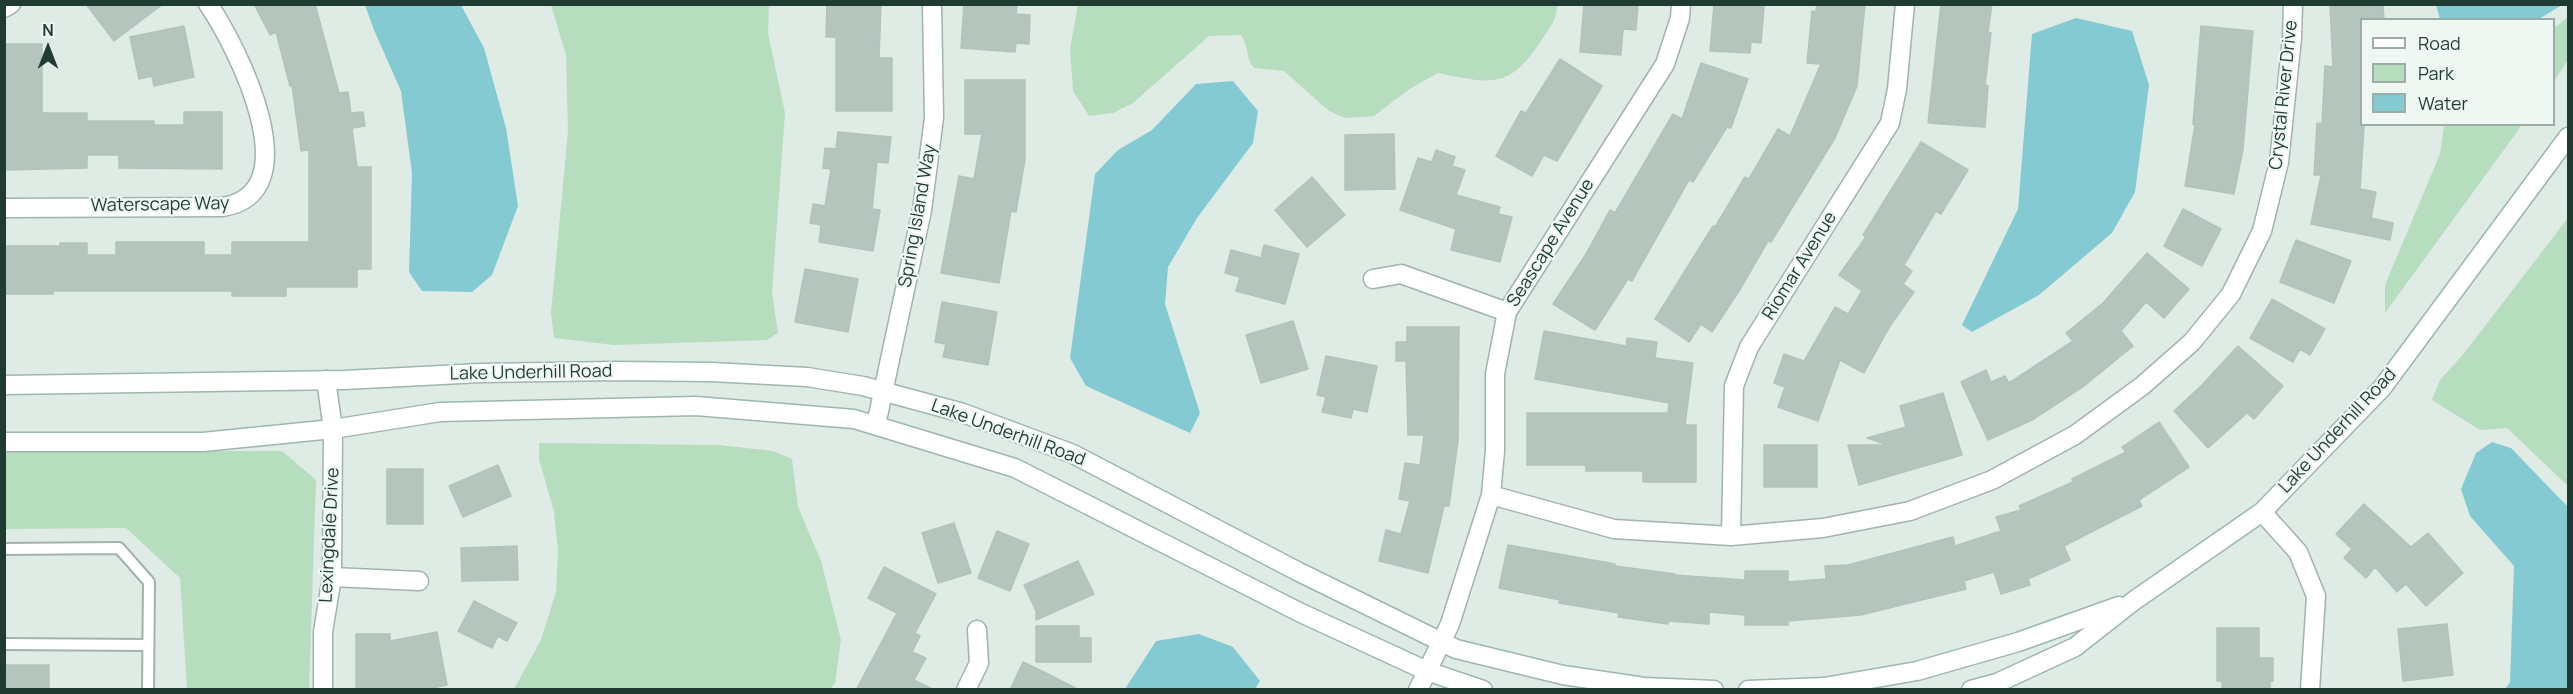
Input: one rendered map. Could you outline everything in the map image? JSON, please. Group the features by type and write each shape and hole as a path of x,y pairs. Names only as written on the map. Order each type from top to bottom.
{"street":[{"path":"4,8 11,4"},
{"name":"Waterscape Way","path":"4,208 222,207 244,201 252,194 263,176 265,165 257,111 243,66 228,35 208,4"},
{"name":"Spring Island Way","path":"876,425 922,210 934,118 932,4"},
{"name":"Seascape Avenue","path":"1418,690 1450,624 1491,495 1495,451 1495,374 1507,312 1665,64 1680,18 1681,4"},
{"name":"Riomar Avenue","path":"1731,536 1734,386 1749,347 1890,123 1897,89 1905,4"},
{"name":"Crystal River Drive","path":"1491,495 1614,529 1731,536 1823,528 1910,512 1992,480 2075,435 2142,386 2192,342 2231,294 2262,231 2279,162 2292,38 2293,4"},
{"name":"Lake Underhill Road","path":"1971,690 1997,683 2075,647 2135,600 2262,512 2382,388 2568,137"},
{"path":"1373,279 1401,274 1507,312"},
{"name":"Lake Underhill Road","path":"4,385 326,380 482,373 711,372 807,377 884,391 963,413 1073,454 1277,561 1456,649 1563,675 1644,687 1714,690"},
{"name":"Lexingdale Drive","path":"323,690 323,632 332,577 333,429 326,380"},
{"name":"Lake Underhill Road","path":"4,442 203,442 333,429 440,412 696,406 854,419 1015,468 1301,613 1427,671 1483,690"},
{"path":"2262,512 2298,552 2316,596 2310,690"},
{"path":"332,577 420,581"},
{"name":"Lake Underhill Road","path":"1748,690 1824,687 1917,671 2018,642 2135,600"},
{"path":"966,690 979,663 977,630"}],"lane":[{"path":"4,549 119,549 148,582 148,690"},
{"path":"4,644 147,645"}],"green space":[{"path":"1078,4 1557,4 1557,9 1551,26 1531,55 1510,75 1487,80 1438,73 1408,90 1374,116 1345,118 1329,111 1284,71 1254,68 1241,35 1209,36 1133,103 1113,113 1089,116 1073,91 1070,50"},
{"path":"551,5 769,5 768,33 785,113 772,292 778,333 767,340 614,345 554,338 551,313 568,131 566,55"},
{"path":"2568,17 2568,60 2555,80 2555,27"},
{"path":"2444,126 2521,126 2385,313 2385,285 2440,154"},
{"path":"2568,218 2568,486 2507,428 2480,430 2432,400 2440,380 2465,352"},
{"path":"539,443 719,445 773,451 792,459 798,507 821,561 841,640 835,683 830,689 514,689 541,640 556,592 558,551 554,512 539,459"},
{"path":"5,451 282,451 316,480 309,689 187,689 180,578 126,528 5,529"}],"water":[{"path":"2436,4 2562,5 2541,18 2440,18"},
{"path":"365,5 461,5 484,48 506,128 518,206 492,275 472,292 422,291 409,272 412,173 401,91"},
{"path":"2076,18 2132,31 2149,85 2135,192 2112,233 2039,295 1972,332 1962,325 2018,209 2032,34"},
{"path":"1233,81 1258,111 1253,143 1197,218 1168,267 1165,304 1200,413 1190,433 1086,386 1070,358 1095,174 1118,150 1152,130 1196,84"},
{"path":"2492,442 2511,448 2568,507 2568,689 2505,689 2510,682 2514,566 2470,516 2461,489 2476,453"},
{"path":"1199,634 1233,647 1260,681 1255,689 1125,689 1156,641"}],"building":[{"path":"86,4 163,4 114,41"},
{"path":"254,4 315,4 339,93 348,92 351,113 363,112 365,126 352,128 357,167 371,167 371,269 357,269 357,287 286,287 286,296 232,296 232,291 53,291 53,294 4,294 4,246 60,246 60,243 87,243 87,255 116,255 116,242 204,242 204,255 232,255 232,242 309,242 309,150 301,151 292,85 290,86 276,32 270,35"},
{"path":"827,4 881,4 879,58 892,58 892,111 836,111 836,37 826,37"},
{"path":"964,4 1017,4 1016,14 1030,15 1029,44 1016,43 1015,52 961,48"},
{"path":"1584,4 1638,4 1636,30 1623,29 1621,55 1580,52"},
{"path":"1714,4 1764,7 1761,43 1751,42 1750,53 1710,51"},
{"path":"1817,4 1865,4 1857,86 1835,138 1771,242 1768,241 1741,288 1712,332 1701,324 1689,342 1655,319 1745,177 1749,179 1778,129 1790,136 1821,64 1807,63 1812,11 1816,12"},
{"path":"1941,4 1992,4 1988,32 1991,33 1985,85 1988,86 1985,127 1928,123"},
{"path":"2383,4 2384,18 2360,18 2360,126 2364,126 2360,189 2376,192 2371,218 2393,223 2390,240 2311,224 2321,175 2314,175 2317,123 2322,124 2325,66 2333,67 2330,6"},
{"path":"184,26 194,77 154,86 152,76 139,79 130,37"},
{"path":"2201,26 2253,31 2243,149 2234,194 2185,186 2195,125 2193,124"},
{"path":"4,44 42,44 42,113 87,113 87,121 154,121 154,125 184,125 184,112 222,112 222,169 119,168 119,155 87,155 87,168 4,170"},
{"path":"1560,59 1602,86 1557,161 1544,155 1532,176 1496,156 1521,111 1526,113"},
{"path":"1701,63 1748,79 1731,128 1727,127 1693,182 1689,180 1632,281 1628,279 1595,330 1553,304 1586,254 1610,210 1615,213 1673,114 1682,119"},
{"path":"965,80 1025,80 1025,159 1016,212 1011,211 999,283 941,273 959,176 974,179 982,134 965,134"},
{"path":"838,132 891,137 888,163 877,162 872,209 880,210 873,251 819,242 821,225 810,223 813,204 825,206 831,169 823,168 825,148 836,149"},
{"path":"1394,134 1395,189 1345,190 1345,135"},
{"path":"1921,142 1968,170 1941,214 1936,211 1904,265 1912,271 1903,284 1914,292 1890,326 1864,373 1840,360 1818,421 1778,407 1785,387 1774,383 1784,354 1804,361 1835,307 1848,314 1862,291 1839,275 1866,237 1863,235"},
{"path":"1436,150 1455,157 1452,166 1465,170 1456,195 1500,207 1498,214 1512,217 1500,262 1451,250 1456,229 1400,210 1418,158 1432,162"},
{"path":"1312,177 1345,215 1307,247 1275,210"},
{"path":"2183,209 2221,229 2202,266 2164,246"},
{"path":"2296,240 2351,261 2334,303 2280,282"},
{"path":"1264,245 1299,254 1285,304 1236,291 1240,277 1225,273 1231,250 1261,258"},
{"path":"2147,253 2189,289 2164,318 2146,302 2121,331 2133,346 2084,386 2032,420 1988,440 1961,382 1986,370 1991,382 2005,376 2009,383 2073,341 2066,333 2103,303"},
{"path":"805,269 858,279 848,332 795,322"},
{"path":"2272,299 2325,329 2310,355 2300,349 2293,362 2250,338"},
{"path":"942,302 997,312 988,365 943,357 946,344 935,342"},
{"path":"1293,321 1308,369 1261,383 1246,335"},
{"path":"1407,327 1459,327 1458,441 1449,506 1444,506 1428,573 1379,561 1386,530 1401,534 1410,501 1399,499 1405,463 1420,465 1424,435 1408,435 1406,361 1396,361 1396,342 1407,342"},
{"path":"1544,331 1626,346 1627,338 1657,342 1655,358 1693,363 1685,425 1696,425 1696,482 1643,482 1643,471 1586,471 1586,465 1527,465 1527,413 1668,413 1669,403 1535,379"},
{"path":"2238,346 2283,386 2254,419 2247,413 2208,448 2174,411"},
{"path":"1326,356 1377,366 1367,412 1353,409 1351,418 1322,412 1326,397 1317,395"},
{"path":"1943,393 1962,455 1859,485 1848,445 1888,445 1867,438 1906,427 1900,406"},
{"path":"2159,422 2189,467 2139,500 2142,506 2064,546 2070,560 2028,579 2030,585 2001,594 1994,572 1964,581 1966,589 1861,615 1788,621 1788,625 1745,625 1745,615 1709,612 1709,624 1668,621 1668,624 1618,617 1619,613 1559,603 1560,600 1499,588 1508,545 1674,575 1745,580 1745,571 1788,571 1788,582 1826,579 1825,566 1848,565 1953,537 1955,546 2001,531 1996,517 2021,510 2019,506 2073,482 2072,479 2126,452 2122,447"},
{"path":"1764,445 1817,445 1817,487 1764,487"},
{"path":"498,465 511,496 463,517 449,486"},
{"path":"387,469 423,469 423,524 387,524"},
{"path":"2364,504 2411,547 2428,533 2463,573 2426,606 2406,584 2397,592 2375,567 2366,578 2344,558 2352,549 2336,534"},
{"path":"954,523 971,573 938,583 922,533"},
{"path":"997,531 1029,544 1010,591 978,578"},
{"path":"517,546 518,580 462,581 461,548"},
{"path":"1078,561 1094,594 1036,620 1036,611 1024,585"},
{"path":"884,567 936,594 915,633 920,636 912,652 926,658 914,680 934,690 856,690 897,613 868,598"},
{"path":"474,601 517,623 507,641 498,636 492,648 458,631"},
{"path":"2447,624 2453,675 2403,681 2398,629"},
{"path":"1036,626 1079,626 1079,638 1091,638 1091,662 1036,662"},
{"path":"2217,628 2259,628 2259,658 2273,658 2273,681 2270,681 2270,690 2222,690 2222,681 2217,681"},
{"path":"437,632 447,685 423,690 356,690 356,634 390,634 390,641"},
{"path":"1023,662 1046,673 1079,690 1010,690"},
{"path":"4,665 49,665 49,690 4,690"}]}
